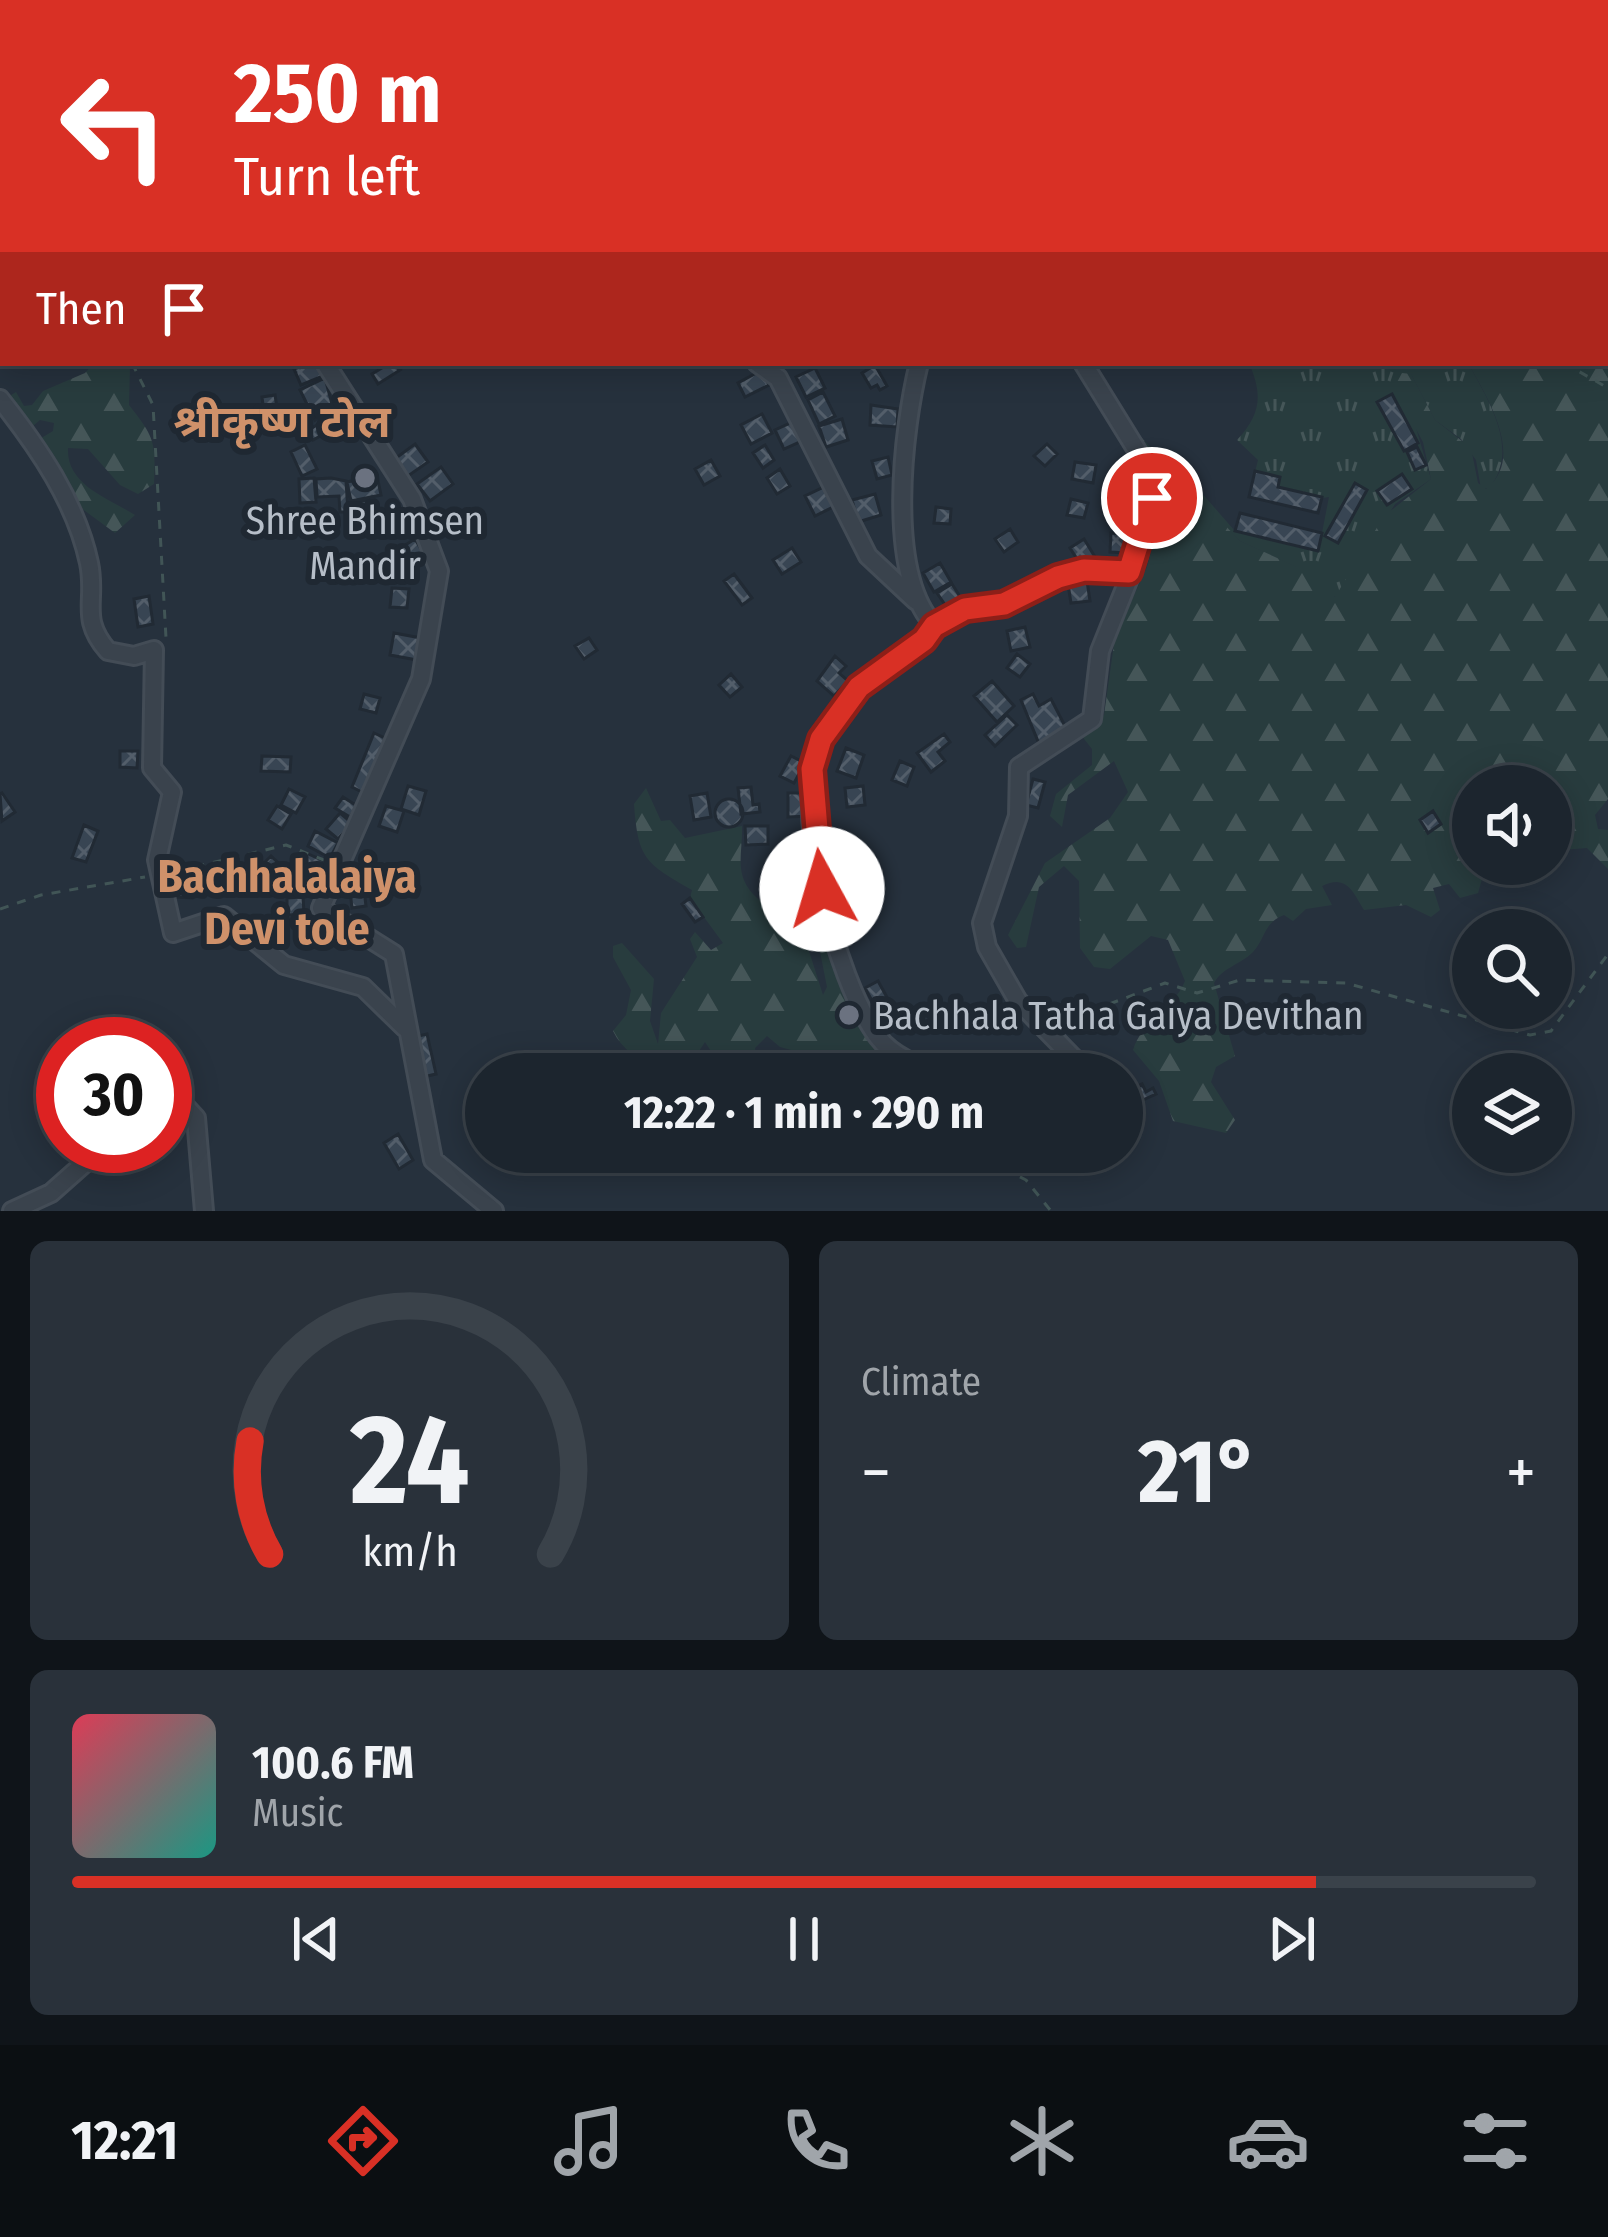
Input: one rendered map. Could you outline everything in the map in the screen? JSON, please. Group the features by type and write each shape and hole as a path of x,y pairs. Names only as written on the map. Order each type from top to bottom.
{"street":[{"path":"327,366 412,500 439,571 421,679 321,908 394,954 433,1160 494,1211"},
{"path":"761,366 778,378 868,556 934,626"},
{"path":"916,602 899,478 918,366"},
{"path":"1069,1053 1018,1001 987,947 982,923 1018,816 1019,767 1092,719 1100,651 1152,498 1146,465 1085,366"},
{"path":"0,399 70,507 90,566 90,629 108,651 137,656 154,650 152,768 172,792 157,860 173,933 224,916 284,964 363,986 405,1028"},
{"path":"896,1053 879,1040 826,926 812,769 821,739 859,687 924,640 934,626 965,609 1028,596 1058,577 1084,570 1129,572"},
{"path":"192,1114 205,1211"},
{"path":"12,1211 51,1193 74,1173"}],"path":[{"path":"134,366 153,405 156,434 166,637 154,650"},
{"path":"1569,366 1608,388"},
{"path":"0,909 41,895 160,874 286,844 339,866"},
{"path":"1047,1030 1075,1014 1165,983 1197,993 1240,980 1346,983 1530,1035 1551,1030 1608,954"},
{"path":"869,1053 879,1040"},
{"path":"1012,1173 1026,1180 1051,1211"}],"green space":[{"path":"91,366 130,366 129,405 154,449 154,484 138,494 120,485 88,449 68,448 69,461 81,481 135,515 115,533 77,505 38,440 53,431 54,423 40,420 28,430 8,397 16,392 24,406 32,405 43,391"},
{"path":"1250,366 1470,366 1498,425 1502,458 1498,473 1489,488 1481,489 1476,460 1461,439 1435,420 1411,374 1416,428 1431,479 1395,504 1341,591 1336,597 1330,595 1296,567 1240,541 1164,464 1172,459 1234,530 1240,513 1322,533 1329,497 1322,498 1318,513 1249,497 1258,460 1237,440 1251,422 1256,385"},
{"path":"1470,366 1608,366 1608,799 1595,815 1598,829 1608,830 1608,869 1587,848 1572,849 1572,765 1452,765 1452,885 1480,885 1478,893 1460,898 1449,884 1433,888 1440,910 1431,917 1406,905 1364,910 1352,891 1338,882 1322,886 1332,905 1306,909 1293,921 1284,915 1277,918 1253,952 1214,983 1235,1056 1216,1067 1211,1082 1235,1120 1226,1133 1173,1121 1159,1081 1143,1062 1143,1053 1133,1050 1143,1030 1185,981 1168,940 1151,936 1110,969 1094,967 1080,948 1079,881 1064,866 1039,887 1026,947 1017,948 1008,935 1045,863 1110,818 1128,792 1114,761 1068,795 1062,827 1050,816 1056,794 1092,765 1092,749 1081,735 1104,715 1115,637 1147,567 1157,529 1157,477 1137,433 1240,541 1297,567 1335,597 1384,516 1431,479 1423,442 1394,388 1402,373 1411,374 1435,420 1471,448 1478,483 1486,489 1503,461 1499,427"},
{"path":"646,788 661,821 670,820 685,838 742,826 741,867 746,885 763,903 787,897 794,904 823,995 827,987 810,901 817,896 828,957 885,1053 803,1053 780,1047 767,1036 756,1053 712,1053 705,1042 700,1053 631,1053 613,1031 626,1015 631,990 613,957 613,946 622,943 654,979 650,1021 658,1044 661,1013 697,957 690,939 695,932 711,950 723,943 690,898 692,890 647,858 638,837 634,804"}],"building":[{"path":"318,366 323,376 301,385 294,369"},
{"path":"385,366 400,370 378,384 372,374"},
{"path":"876,366 887,386 871,388 862,373"},
{"path":"815,368 825,388 806,397 796,377"},
{"path":"762,370 769,385 745,397 738,383"},
{"path":"325,378 332,404 315,420 300,390"},
{"path":"823,392 835,416 819,424 808,400"},
{"path":"1392,394 1418,443 1404,451 1377,402"},
{"path":"275,395 280,427 266,429 262,397"},
{"path":"871,405 898,409 897,427 870,425"},
{"path":"762,414 772,433 751,444 741,425"},
{"path":"842,419 848,440 826,447 819,426"},
{"path":"325,420 331,430 313,440 307,431"},
{"path":"797,420 806,439 784,449 775,430"},
{"path":"415,444 428,462 408,476 396,458"},
{"path":"1047,444 1057,454 1045,466 1034,456"},
{"path":"305,445 317,469 302,476 291,452"},
{"path":"765,445 774,460 763,468 753,453"},
{"path":"1417,447 1426,465 1415,470 1407,452"},
{"path":"888,457 892,475 877,479 872,461"},
{"path":"711,460 720,476 704,485 695,469"},
{"path":"1075,462 1096,465 1093,483 1072,479"},
{"path":"441,467 453,484 430,501 417,484"},
{"path":"780,469 790,486 777,494 767,478"},
{"path":"1255,471 1280,477 1278,487 1322,497 1318,513 1249,497"},
{"path":"1402,474 1412,489 1387,505 1377,491"},
{"path":"377,476 381,495 351,501 347,482"},
{"path":"314,478 316,502 300,503 299,479"},
{"path":"316,479 346,481 348,512 340,512 339,496 317,497"},
{"path":"1355,483 1367,490 1338,543 1325,536"},
{"path":"826,486 835,506 815,516 805,496"},
{"path":"875,494 881,515 858,522 852,500"},
{"path":"1071,499 1088,503 1084,518 1067,515"},
{"path":"367,500 370,515 353,518 350,503"},
{"path":"936,507 951,509 950,524 934,523"},
{"path":"1240,513 1322,533 1318,551 1235,531"},
{"path":"1010,529 1018,542 1004,552 995,539"},
{"path":"1111,533 1128,534 1127,553 1110,552"},
{"path":"415,539 424,554 403,567 394,552"},
{"path":"1084,539 1095,557 1081,565 1070,548"},
{"path":"792,548 801,562 782,574 773,560"},
{"path":"940,563 951,582 934,592 923,573"},
{"path":"734,574 752,598 742,605 724,581"},
{"path":"1087,581 1090,601 1071,603 1068,584"},
{"path":"952,584 964,603 950,612 937,593"},
{"path":"392,588 409,589 407,608 390,607"},
{"path":"149,596 153,624 138,627 134,599"},
{"path":"1025,627 1030,647 1011,651 1007,631"},
{"path":"394,633 421,638 417,660 390,655"},
{"path":"589,638 597,650 584,659 575,646"},
{"path":"1017,654 1030,664 1020,677 1007,668"},
{"path":"835,656 846,666 839,673 848,681 834,696 817,681"},
{"path":"731,674 742,687 730,697 719,685"},
{"path":"992,681 1014,706 997,722 974,696"},
{"path":"364,694 380,698 376,713 360,709"},
{"path":"1033,694 1039,706 1051,699 1065,726 1040,746 1021,700"},
{"path":"1007,715 1017,725 995,746 985,735"},
{"path":"374,733 389,740 364,793 352,787"},
{"path":"944,734 950,742 938,752 945,761 931,772 917,753"},
{"path":"846,748 864,755 856,778 837,771"},
{"path":"120,751 138,751 137,768 120,767"},
{"path":"262,756 291,757 290,772 261,771"},
{"path":"791,756 805,763 794,783 780,776"},
{"path":"900,761 914,767 907,786 892,780"},
{"path":"1033,779 1045,782 1038,808 1026,805"},
{"path":"408,786 426,791 419,815 401,809"},
{"path":"863,786 865,805 847,807 845,788"},
{"path":"751,787 753,805 759,804 760,812 741,814 738,788"},
{"path":"289,789 305,797 296,813 281,805"},
{"path":"707,793 711,817 694,820 690,796"},
{"path":"788,793 810,793 810,816 788,817"},
{"path":"0,794 15,812 2,821"},
{"path":"343,797 357,806 350,817 335,808"},
{"path":"729,799 739,803 743,813 739,823 729,827 719,823 715,813 719,803"},
{"path":"277,806 291,814 282,829 268,820"},
{"path":"386,806 404,811 397,832 379,826"},
{"path":"1433,811 1441,824 1428,833 1420,820"},
{"path":"340,813 352,823 338,839 326,829"},
{"path":"84,825 98,831 86,862 72,858"},
{"path":"745,826 768,826 768,844 746,845"},
{"path":"315,831 338,843 330,858 308,846"},
{"path":"304,852 326,862 321,872 299,863"},
{"path":"271,856 289,873 280,881 263,864"},
{"path":"179,880 193,882 192,898 178,897"},
{"path":"364,890 366,906 352,908 350,891"},
{"path":"303,897 304,914 287,915 287,898"},
{"path":"690,898 703,917 695,922 682,904"},
{"path":"878,981 889,1001 876,1008 865,988"},
{"path":"427,1034 436,1074 423,1077 414,1037"},
{"path":"1143,1086 1146,1092 1153,1088 1156,1094 1143,1100"},
{"path":"398,1134 413,1160 399,1169 384,1143"}],"place":[{"name":"Shree Bhimsen Mandir","path":"365,478"},
{"name":"Bachhala Tatha Gaiya Devithan","path":"849,1015"}],"district":[{"name":"श्रीकृष्ण टोल","path":"282,421"},
{"name":"Bachhalalaiya Devi tole","path":"287,902"}],"route":[{"path":"822,889 812,769 821,739 859,687 924,640 934,626 965,609 1004,604 1058,577 1084,570 1129,572 1138,556 1152,498"}]}
